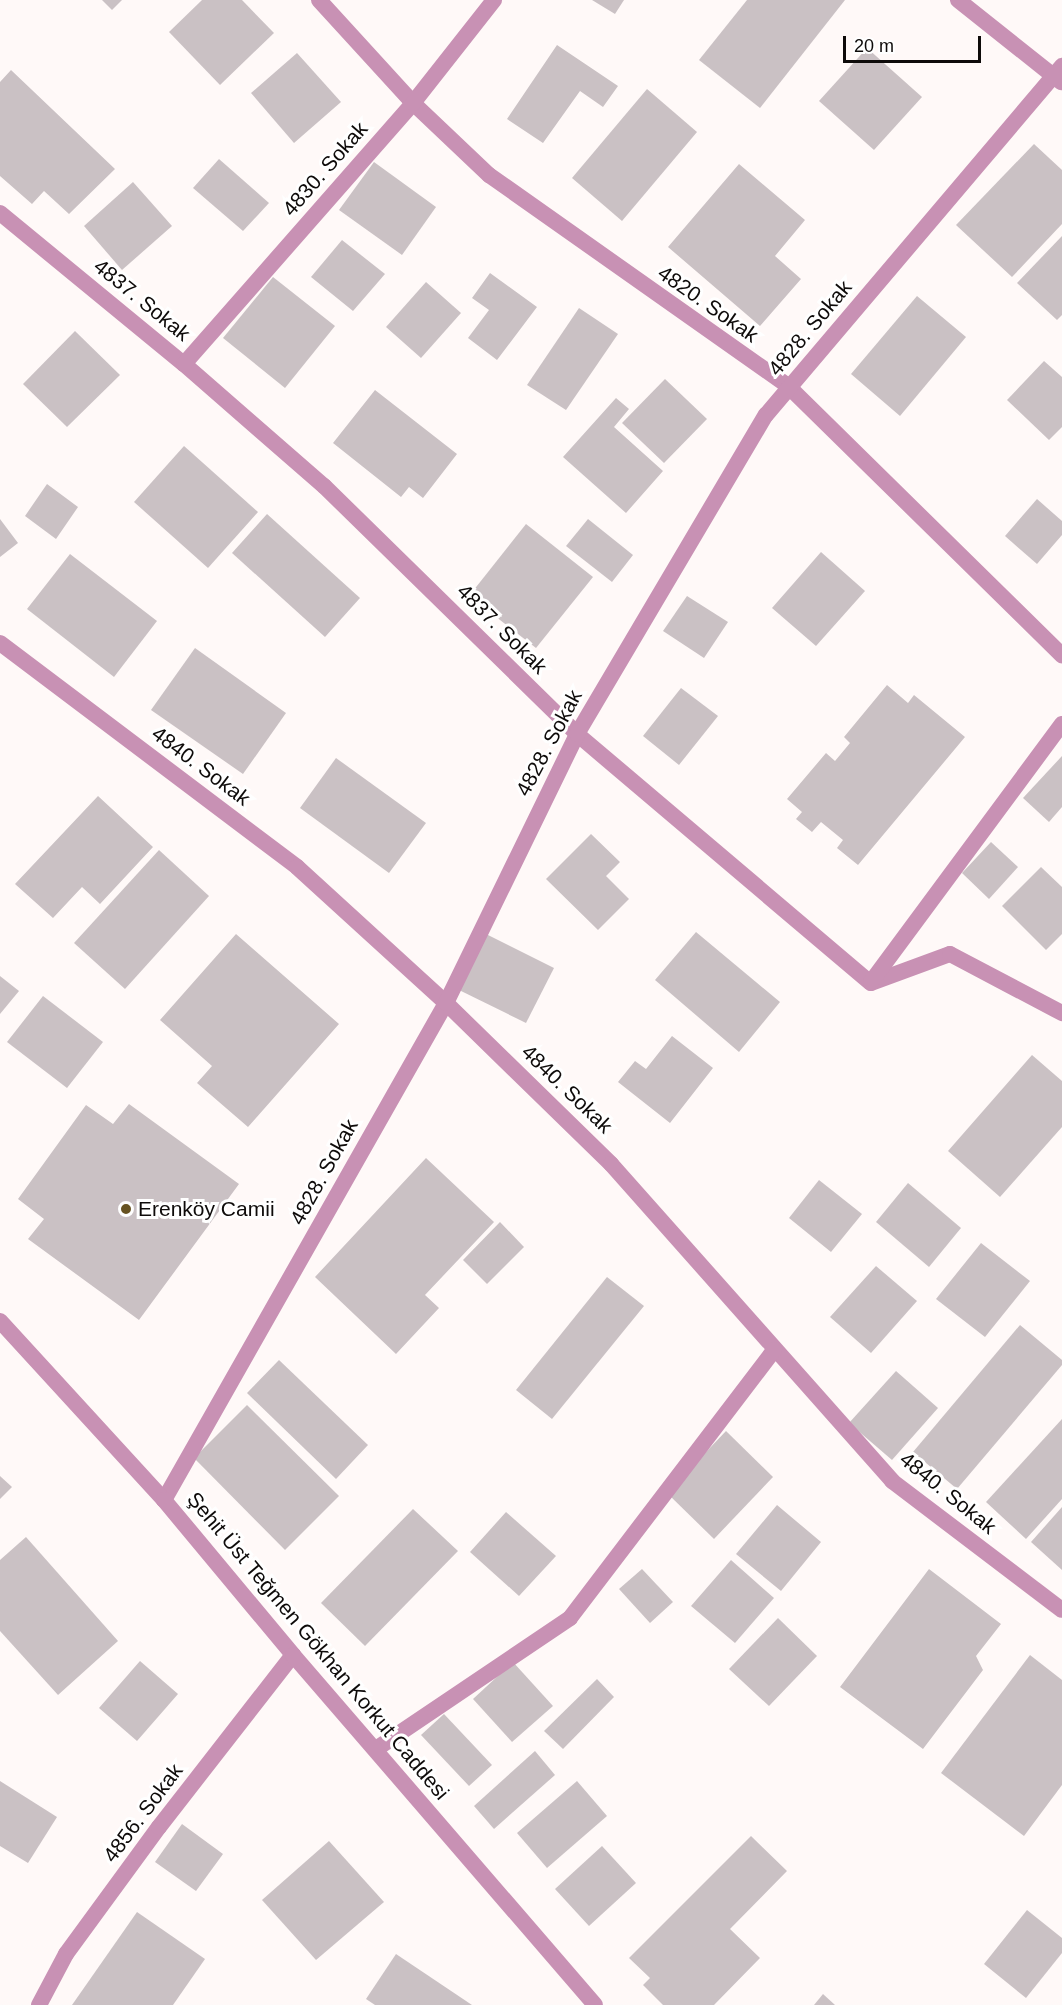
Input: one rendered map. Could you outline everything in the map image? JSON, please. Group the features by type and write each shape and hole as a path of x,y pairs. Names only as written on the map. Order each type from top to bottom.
{"street":[{"name":"4820. Sokak","path":"319,0 413,103 489,175 789,387 1062,655"},
{"name":"4830. Sokak","path":"184,364 413,103 494,0"},
{"path":"958,0 1059,75"},
{"name":"4828. Sokak","path":"164,1500 446,1003 577,734 766,415 1059,75"},
{"name":"4837. Sokak","path":"0,213 184,364 324,486 577,734 871,983"},
{"name":"4840. Sokak","path":"0,643 297,867 446,1003 611,1164 892,1481 1062,1610"},
{"path":"871,983 1062,724"},
{"path":"871,983 950,954 1062,1013"},
{"name":"Şehit Üst Teğmen Gökhan Korkut Caddesi","path":"0,1321 164,1500 293,1655 595,2005"},
{"path":"376,1749 570,1618 774,1350"},
{"name":"4856. Sokak","path":"39,2005 66,1954 152,1836 293,1655"}],"building":[{"path":"102,0 122,0 112,10"},
{"path":"202,0 242,0 274,33 220,85 169,32"},
{"path":"592,0 624,0 615,14"},
{"path":"747,0 845,0 760,108 699,60"},
{"path":"557,45 618,86 603,107 580,91 543,143 507,119"},
{"path":"867,48 922,97 874,150 819,101"},
{"path":"297,53 341,102 294,143 251,93"},
{"path":"11,70 115,169 69,214 44,191 32,204 0,176 0,82"},
{"path":"647,89 697,132 622,221 572,178"},
{"path":"1034,144 1062,170 1062,224 1012,277 956,225"},
{"path":"219,159 269,203 243,231 193,188"},
{"path":"374,162 436,207 402,255 339,210"},
{"path":"739,164 805,220 775,256 801,279 760,326 668,247"},
{"path":"133,182 172,226 122,270 84,226"},
{"path":"1062,236 1062,315 1057,320 1017,283"},
{"path":"342,240 385,274 353,311 311,277"},
{"path":"490,273 537,307 497,360 468,338 489,310 472,298"},
{"path":"273,277 335,326 285,388 223,338"},
{"path":"426,282 461,313 421,358 386,327"},
{"path":"917,296 966,337 900,416 851,374"},
{"path":"579,308 618,334 566,410 527,385"},
{"path":"75,331 120,375 67,427 23,384"},
{"path":"1044,361 1062,377 1062,427 1049,440 1007,400"},
{"path":"665,379 707,419 664,463 622,423"},
{"path":"375,390 457,454 423,498 409,487 401,497 333,443"},
{"path":"616,398 629,409 614,427 663,471 626,513 563,457"},
{"path":"184,446 258,512 208,568 134,502"},
{"path":"47,484 78,507 56,539 25,516"},
{"path":"1037,499 1062,521 1062,535 1037,564 1005,536"},
{"path":"267,514 360,598 325,637 232,553"},
{"path":"0,519 18,543 0,557"},
{"path":"588,519 633,555 612,582 566,546"},
{"path":"526,524 593,577 536,648 469,596"},
{"path":"821,552 865,591 816,646 772,608"},
{"path":"70,554 157,621 114,677 27,609"},
{"path":"687,596 728,622 704,658 663,631"},
{"path":"195,648 286,713 243,774 151,710"},
{"path":"887,685 908,703 914,695 965,737 858,865 837,848 843,840 821,822 812,832 796,819 802,812 787,799 826,753 835,761 850,743 844,737"},
{"path":"681,688 718,716 679,765 643,736"},
{"path":"1062,756 1062,807 1049,822 1023,798"},
{"path":"336,758 426,823 389,873 300,808"},
{"path":"98,796 153,847 100,904 82,887 53,918 15,884"},
{"path":"591,834 620,862 606,876 629,899 598,930 546,879"},
{"path":"991,842 1018,867 989,899 962,873"},
{"path":"159,850 209,896 125,989 74,943"},
{"path":"1041,867 1062,887 1062,934 1046,950 1002,906"},
{"path":"696,932 780,1002 739,1052 655,980"},
{"path":"236,934 339,1024 248,1127 197,1083 212,1066 160,1020"},
{"path":"486,934 554,968 526,1023 459,990"},
{"path":"0,976 19,991 0,1014"},
{"path":"43,996 103,1042 67,1088 7,1042"},
{"path":"672,1036 713,1068 670,1123 618,1082 635,1061 646,1069"},
{"path":"1032,1055 1062,1081 1062,1127 1000,1197 948,1151"},
{"name":"Erenköy Camii","path":"129,1104 239,1184 139,1320 28,1239 44,1219 18,1199 86,1105 113,1124"},
{"path":"426,1158 494,1222 425,1295 439,1308 396,1354 315,1277"},
{"path":"819,1180 862,1214 831,1252 789,1218"},
{"path":"908,1183 961,1228 929,1267 876,1222"},
{"path":"500,1222 524,1247 487,1284 463,1260"},
{"path":"981,1243 1030,1281 985,1337 936,1299"},
{"path":"876,1266 917,1301 871,1353 830,1317"},
{"path":"607,1277 644,1306 552,1419 516,1390"},
{"path":"1020,1325 1062,1360 1062,1365 957,1489 913,1452"},
{"path":"279,1360 368,1445 336,1479 247,1393"},
{"path":"896,1371 938,1408 892,1460 849,1423"},
{"path":"247,1405 339,1496 285,1550 194,1458"},
{"path":"1062,1419 1062,1499 1026,1539 986,1502"},
{"path":"726,1431 773,1477 714,1539 667,1493"},
{"path":"0,1476 12,1487 0,1499"},
{"path":"777,1505 821,1542 781,1591 736,1554"},
{"path":"1062,1507 1062,1570 1031,1542"},
{"path":"413,1509 458,1551 365,1646 321,1603"},
{"path":"506,1512 556,1556 519,1596 470,1552"},
{"path":"26,1537 118,1641 58,1695 0,1631 0,1560"},
{"path":"731,1560 774,1598 735,1643 691,1606"},
{"path":"642,1569 673,1602 650,1623 619,1589"},
{"path":"929,1569 1001,1624 976,1656 983,1670 923,1749 840,1687"},
{"path":"778,1618 817,1656 769,1706 729,1669"},
{"path":"1030,1655 1062,1680 1062,1785 1024,1836 941,1773"},
{"path":"140,1661 178,1694 137,1741 99,1708"},
{"path":"513,1662 553,1706 512,1742 473,1699"},
{"path":"597,1679 614,1697 563,1749 544,1731"},
{"path":"444,1714 492,1765 469,1786 421,1735"},
{"path":"535,1751 555,1775 494,1829 474,1806"},
{"path":"0,1781 57,1817 28,1863 0,1846"},
{"path":"577,1781 607,1816 547,1868 517,1833"},
{"path":"182,1824 223,1854 196,1891 155,1862"},
{"path":"751,1836 787,1871 730,1929 760,1958 714,2005 663,2005 643,1985 650,1978 629,1958"},
{"path":"329,1841 384,1902 316,1960 262,1900"},
{"path":"602,1846 636,1883 589,1926 555,1889"},
{"path":"1027,1910 1062,1938 1062,1953 1026,1998 984,1964"},
{"path":"137,1912 205,1959 173,2005 72,2005"},
{"path":"396,1954 472,2005 375,2005 366,1999"},
{"path":"823,1994 835,2005 814,2005"}],"place":[{"name":"Erenköy Camii","path":"126,1209"}]}
